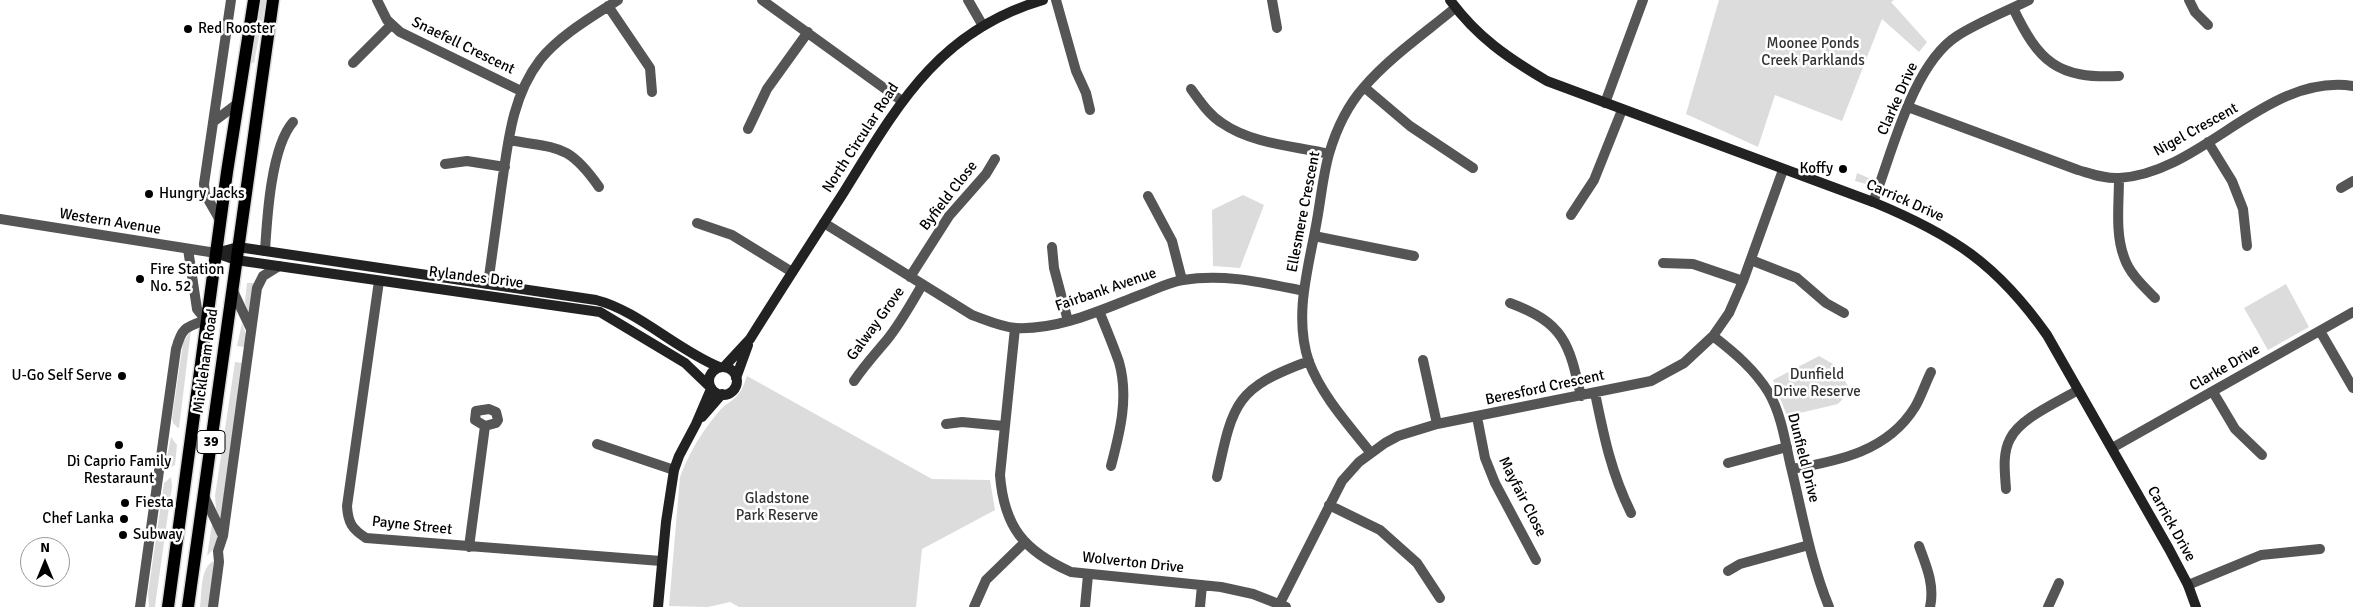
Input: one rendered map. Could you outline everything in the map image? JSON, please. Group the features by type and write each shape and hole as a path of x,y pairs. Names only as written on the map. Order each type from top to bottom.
{"main road":[{"name":"Mickleham Road","path":"168,607 220,220 254,0"},
{"name":"Mickleham Road","path":"188,607 273,0"}],"street":[{"path":"220,220 205,194 204,184 231,0"},
{"name":"Snaefell Crescent","path":"377,0 384,16 392,26 408,37 521,90"},
{"path":"487,289 509,140 521,90 540,60 550,50 618,0"},
{"path":"762,0 902,101"},
{"path":"968,0 983,26"},
{"name":"North Circular Road","path":"736,378 750,339 902,101 920,79 946,53 983,26 1043,0"},
{"path":"1056,0 1076,71 1086,93 1090,110"},
{"path":"1272,0 1277,28"},
{"path":"1605,103 1643,0"},
{"name":"Clarke Drive","path":"1873,202 1908,107 1920,79 1934,56 1956,37 2029,0"},
{"path":"2190,0 2196,12 2208,25"},
{"name":"Carrick Drive","path":"1452,4 1470,25 1506,57 1548,81 1919,220 1976,256 2003,280 2027,306 2048,335 2188,585 2196,607"},
{"name":"Ellesmere Crescent","path":"1370,452 1324,393 1309,361 1301,323 1304,291 1329,154 1343,120 1364,87 1452,4"},
{"path":"608,6 650,68 652,92"},
{"path":"2013,8 2027,36 2036,48 2061,69 2082,76 2119,76"},
{"path":"353,63 392,26"},
{"path":"748,129 767,89 808,32"},
{"name":"Nigel Crescent","path":"1908,107 2078,170 2104,178 2119,178 2140,175 2166,166 2297,91 2329,84 2353,86"},
{"path":"1364,87 1410,126 1473,168"},
{"path":"1191,89 1210,113 1231,129 1264,140 1329,154"},
{"path":"213,122 237,104"},
{"path":"1571,215 1594,180 1622,110"},
{"path":"265,251 270,199 278,153 285,133 293,122"},
{"path":"509,140 551,147 570,154 586,169 599,187"},
{"path":"2208,142 2232,181 2243,209 2247,246"},
{"name":"Byfield Close","path":"910,277 949,216 986,174 995,159"},
{"path":"445,164 468,161 505,167"},
{"name":"Beresford Crescent","path":"1283,605 1328,505 1342,481 1370,452 1398,436 1437,424 1651,381 1684,364 1713,336 1729,313 1751,260 1783,170"},
{"path":"2119,178 2119,229 2124,257 2134,276 2154,298"},
{"path":"2341,188 2353,181"},
{"path":"1148,196 1172,241 1182,280"},
{"name":"Western Avenue","path":"0,220 216,253"},
{"path":"697,223 732,235 792,272"},
{"name":"Fairbank Avenue","path":"824,223 972,315 1015,328 1046,326 1068,321 1182,280 1213,277 1236,278 1304,291"},
{"path":"1314,236 1414,256"},
{"path":"1052,247 1054,268 1068,321"},
{"path":"188,249 197,309 206,320"},
{"name":"Rylandes Drive","path":"237,254 265,251 381,269 593,310 633,324 697,357 722,367"},
{"path":"216,253 237,254"},
{"name":"Rylandes Drive","path":"237,254 279,266 379,281 487,289"},
{"path":"1751,260 1796,278 1826,303 1844,313"},
{"path":"1663,263 1693,264 1743,281"},
{"path":"213,607 219,562 218,551 223,536 259,282 268,272 279,266"},
{"path":"379,281 381,269"},
{"name":"Payne Street","path":"379,281 347,506 348,519 352,529 366,538 661,561"},
{"name":"Galway Grove","path":"854,381 867,361 886,341 922,285"},
{"path":"232,289 252,329"},
{"path":"1510,303 1528,310 1549,322 1558,332 1568,346 1581,396"},
{"path":"1099,311 1119,363 1123,384 1123,411 1119,437 1111,466"},
{"name":"Clarke Drive","path":"2112,448 2353,312"},
{"name":"Mickleham Road","path":"140,607 176,349 181,332 206,320"},
{"name":"Rylandes Drive","path":"633,324 685,363 711,388"},
{"name":"Wolverton Drive","path":"1015,328 1000,475 1001,497 1010,522 1024,542 1048,562 1071,572 1202,585 1253,594 1283,605"},
{"path":"2320,331 2353,388"},
{"name":"Dunfield Drive","path":"1713,336 1738,355 1756,375 1765,388 1778,416 1818,582 1829,607"},
{"name":"North Circular Road","path":"722,367 750,339"},
{"path":"1423,360 1428,374 1437,424"},
{"path":"1217,477 1226,433 1246,393 1258,383 1277,373 1309,361"},
{"path":"658,607 661,561 674,470 711,388 710,375 722,367 732,370 736,378 733,390 722,394 696,424"},
{"path":"1792,469 1833,461 1872,448 1893,433 1908,417 1916,406 1930,372"},
{"path":"711,388 722,394"},
{"path":"2006,489 2004,465 2010,438 2022,424 2078,390"},
{"path":"1596,392 1608,456 1616,483 1631,513"},
{"path":"2213,392 2235,429 2262,455"},
{"name":"Mayfair Close","path":"1477,417 1485,458 1495,483 1536,560"},
{"path":"946,424 962,422 1004,426"},
{"path":"469,547 485,426"},
{"path":"597,444 674,470"},
{"path":"1728,463 1787,447"},
{"path":"203,494 223,536"},
{"path":"1328,505 1380,530 1417,563 1440,598"},
{"path":"974,607 986,580 1024,542"},
{"path":"1728,571 1740,564 1809,545"},
{"path":"1919,546 1929,572 1931,589 1930,607"},
{"path":"2188,585 2261,555 2320,549"},
{"path":"1084,607 1088,575"},
{"path":"2048,607 2060,583"},
{"path":"1200,607 1202,585"}],"green space":[{"path":"258,0 266,0 254,63 249,62"},
{"name":"Moonee Ponds Creek Parklands","path":"1719,0 1894,0 1891,2 1927,42 1919,52 1882,19 1842,121 1775,95 1758,147 1686,114"},
{"path":"1857,173 1871,179 1873,186 1855,181"},
{"path":"1243,195 1264,205 1240,268 1213,266 1212,210"},
{"path":"247,283 256,283 249,313 245,302"},
{"path":"2286,284 2309,327 2268,350 2244,308"},
{"path":"242,323 246,334 245,347 237,346"},
{"path":"191,330 178,428 173,423 172,418 183,343"},
{"name":"Dunfield Drive Reserve","path":"1819,356 1833,364 1851,390 1838,404 1787,416 1773,380"},
{"path":"235,362 243,363 221,521 216,509 215,496"},
{"name":"Gladstone Park Reserve","path":"747,376 932,479 990,480 995,510 922,549 916,607 739,607 730,602 708,607 669,606 680,477 700,437 721,409 737,396"},
{"path":"171,437 177,445 175,465 167,469 165,467"},
{"path":"171,477 172,486 155,607 149,607 148,593 164,483"},
{"path":"212,524 217,533 217,545 207,556"},
{"path":"214,561 209,607 200,607 204,574 209,564"}],"place":[{"name":"Red Rooster","path":"188,29"},
{"name":"Koffy","path":"1843,169"},
{"name":"Hungry Jacks","path":"149,194"},
{"name":"Fire Station No. 52","path":"140,279"},
{"name":"U-Go Self Serve","path":"122,376"},
{"name":"Di Caprio Family Restaraunt","path":"119,445"},
{"name":"Fiesta","path":"125,503"},
{"name":"Chef Lanka","path":"124,519"},
{"name":"Subway","path":"123,535"}]}
